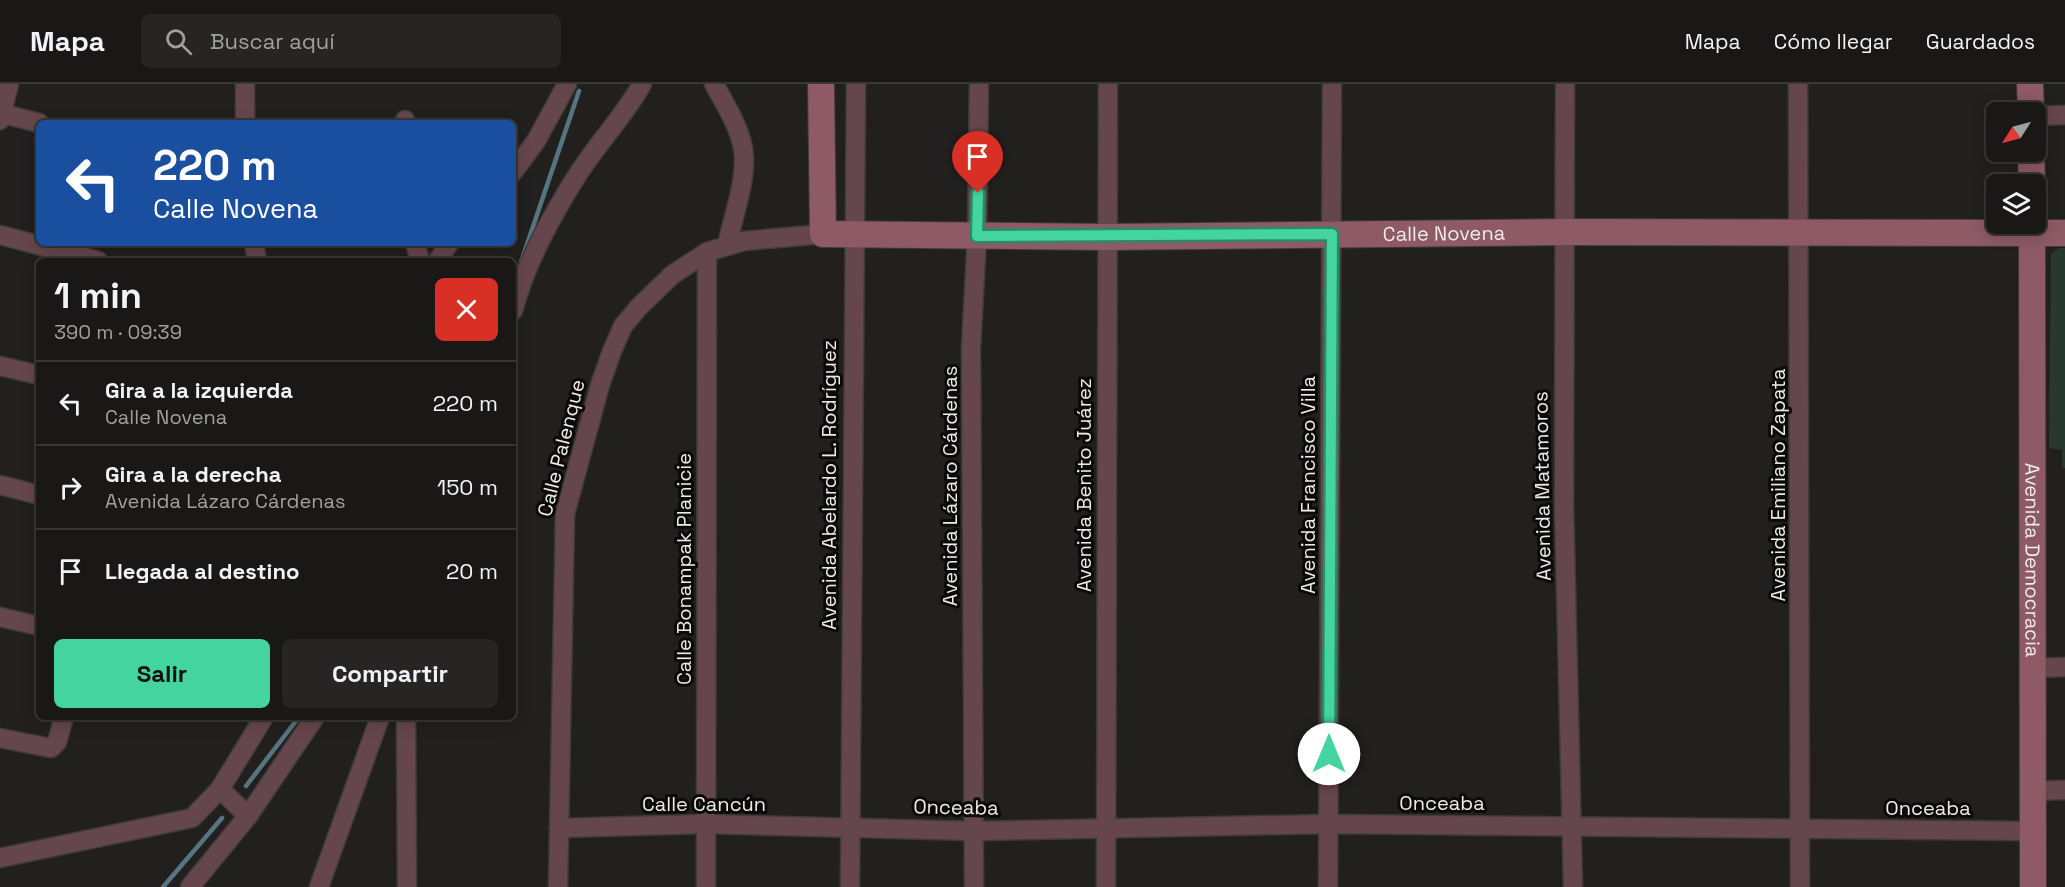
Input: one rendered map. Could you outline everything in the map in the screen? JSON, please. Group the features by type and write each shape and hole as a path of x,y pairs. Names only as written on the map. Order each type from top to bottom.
{"street":[{"path":"9,84 0,115 36,122"},
{"path":"245,84 245,120"},
{"path":"516,168 536,141 567,84"},
{"path":"516,301 526,267 545,232 579,174 642,84"},
{"path":"714,84 729,112 741,142 744,158 727,245"},
{"path":"821,84 823,234"},
{"name":"Avenida Abelardo L. Rodríguez","path":"850,887 856,84"},
{"name":"Avenida Lázaro Cárdenas","path":"974,887 971,348 977,236 979,84"},
{"name":"Avenida Benito Juárez","path":"1106,887 1108,84"},
{"name":"Avenida Francisco Villa","path":"1328,887 1332,84"},
{"name":"Avenida Matamoros","path":"1564,84 1562,232 1564,505 1572,887"},
{"name":"Avenida Emiliano Zapata","path":"1798,84 1800,887"},
{"path":"2030,84 2031,102"},
{"path":"2046,116 2065,115"},
{"name":"Calle Novena","path":"823,234 1107,237 1986,229"},
{"name":"Calle Novena","path":"2046,230 2065,233"},
{"name":"Calle Palenque","path":"558,887 565,514 600,385 623,327 638,308 672,275 707,252 727,245 823,234"},
{"name":"Avenida Democracia","path":"2033,234 2033,887"},
{"path":"0,235 36,245"},
{"path":"41,246 87,258"},
{"name":"Calle Bonampak Planicie","path":"706,887 707,252"},
{"path":"0,366 36,374"},
{"path":"0,485 36,494"},
{"path":"0,617 36,625"},
{"path":"2033,668 2065,667"},
{"path":"0,738 51,748 57,742 63,720"},
{"path":"0,858 192,819 220,789 262,720"},
{"path":"190,887 248,816 313,720"},
{"path":"319,887 379,720"},
{"path":"406,720 407,887"},
{"path":"220,789 248,816"},
{"path":"2033,791 2065,790"},
{"name":"Calle Cancún","path":"559,828 706,824 850,828"},
{"name":"Onceaba","path":"850,828 974,831 1328,825 2033,831"}],"green space":[{"path":"2059,248 2065,248 2065,468 2062,468 2062,450 2049,448 2051,254"}],"waterway":[{"path":"521,262 579,91"},
{"path":"246,786 297,720"},
{"path":"163,887 222,818"}],"route":[{"path":"978,193 977,236 1332,234 1329,754"}]}
